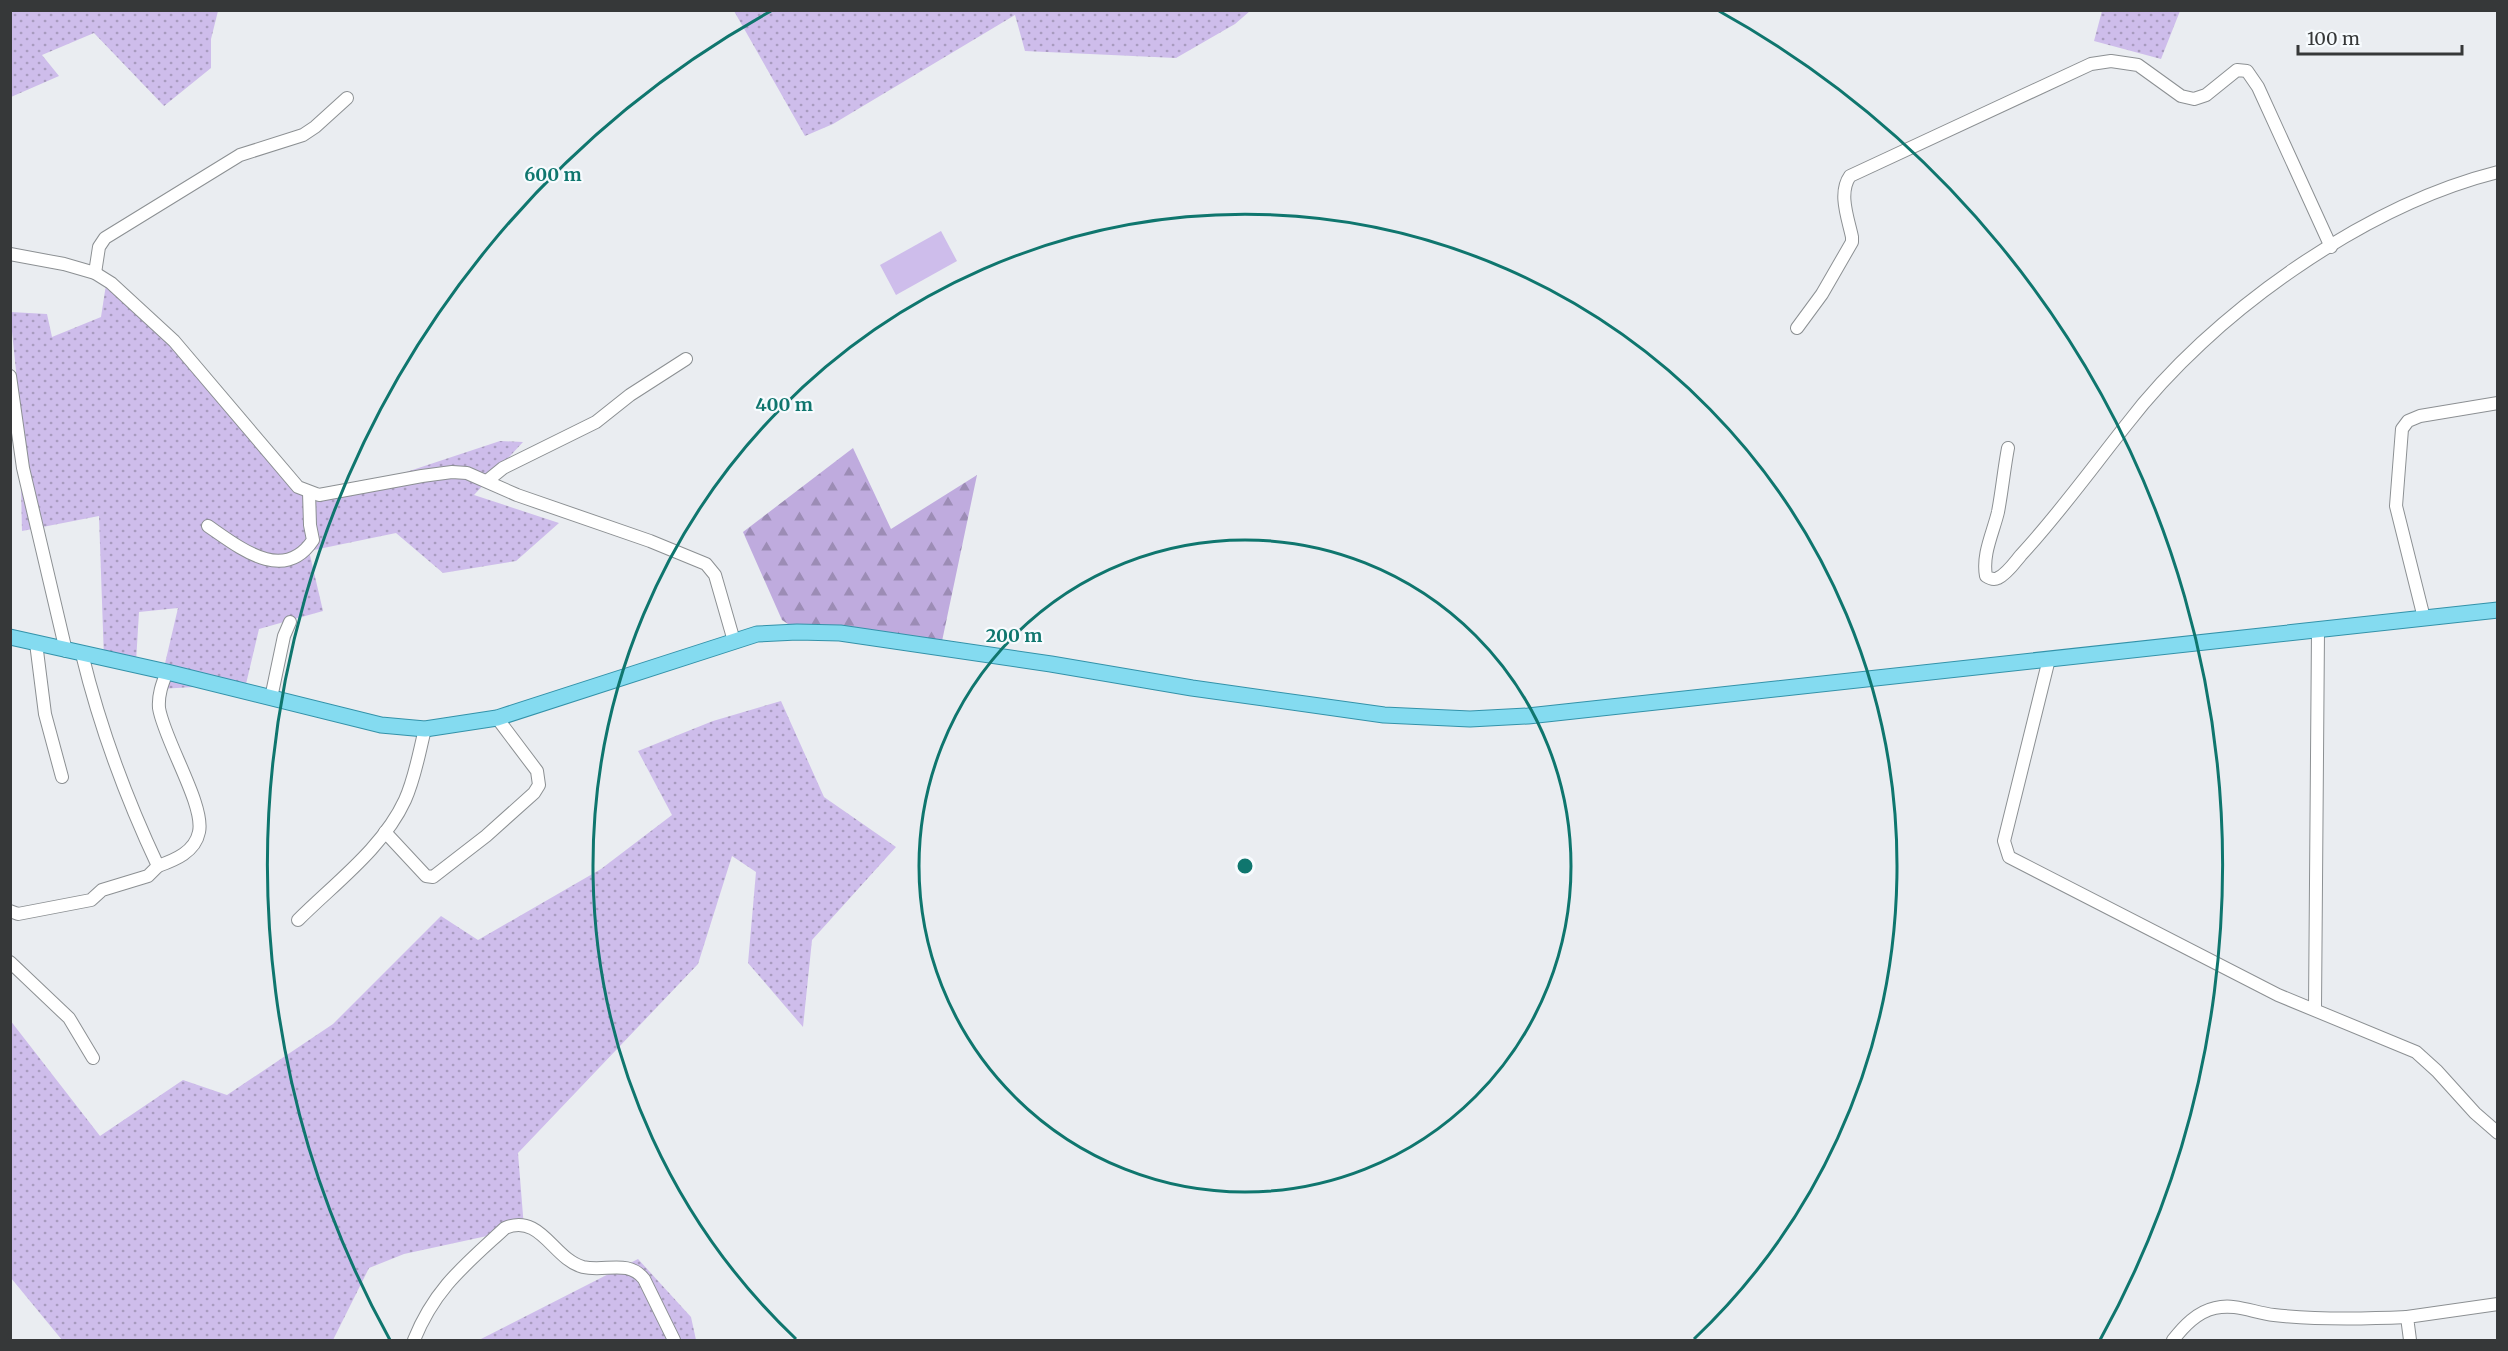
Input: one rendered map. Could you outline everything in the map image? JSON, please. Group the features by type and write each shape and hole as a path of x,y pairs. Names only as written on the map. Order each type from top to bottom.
{"main road":[{"path":"10,637 167,672 381,725 425,729 497,718 757,634 797,632 840,633 1051,664 1192,688 1384,715 1470,719 1528,716 2498,610"}],"street":[{"path":"1797,328 1821,294 1852,242 1845,202 1846,184 1850,176 2060,77 2100,62 2138,65 2181,96 2194,99 2206,95 2237,70 2247,71 2258,87 2331,247"},
{"path":"95,273 99,247 105,238 240,155 303,135 347,98"},
{"path":"2008,448 1998,513 1986,552 1984,569 1986,576 1990,579 1998,578 2009,569 2038,536 2133,415 2177,365 2225,322 2277,282 2371,223 2473,178 2498,172"},
{"path":"10,254 38,258 95,273 111,283 174,341 298,487 319,495 381,482 452,472 467,473 517,495 650,541 706,564 715,575 734,641"},
{"path":"487,481 503,468 596,422 630,395 686,359"},
{"path":"10,376 15,445 66,651"},
{"path":"2424,618 2396,506 2402,429 2408,421 2420,416 2498,402"},
{"path":"208,526 233,544 258,556 271,561 288,562 305,552 313,540 309,492"},
{"path":"271,698 284,636 290,621"},
{"path":"2315,1009 2318,631"},
{"path":"36,643 45,714 62,777"},
{"path":"82,654 93,700 117,771 158,866"},
{"path":"2049,659 2004,841 2009,857 2278,995 2416,1052 2437,1071 2475,1113 2498,1133"},
{"path":"10,911 18,914 91,900 102,891 148,876 158,866 175,860 187,852 195,842 200,830 195,805 167,737 159,706 160,689 167,672"},
{"path":"385,832 426,876 433,877 486,837 534,793 538,785 537,771 497,718"},
{"path":"298,920 385,832 405,800 413,779 425,729"},
{"path":"10,962 69,1018 93,1058"},
{"path":"414,1341 431,1303 446,1283 505,1228 516,1223 529,1226 567,1258 583,1267 630,1268 638,1272 644,1279 674,1341"},
{"path":"2173,1341 2197,1316 2213,1308 2224,1306 2271,1315 2319,1319 2407,1317 2498,1304"},
{"path":"2407,1317 2410,1341"}],"shaded area":[{"path":"11,10 218,11 211,39 211,68 164,106 94,33 42,55 59,76 11,97"},
{"path":"2102,10 2180,11 2161,59 2094,41"},
{"path":"734,11 1250,11 1235,24 1176,58 1025,51 1015,15 833,124 805,136"},
{"path":"941,231 957,261 896,295 880,265"},
{"path":"107,278 272,453 312,491 352,490 500,441 523,442 474,495 559,523 516,561 443,573 396,533 309,551 323,611 259,629 246,684 159,689 178,608 139,612 136,662 104,659 99,516 22,531 19,400 10,312 47,314 52,337 101,317"},
{"path":"781,701 824,797 896,847 812,940 803,1027 748,963 756,872 732,856 698,964 518,1153 524,1228 404,1254 369,1268 333,1340 62,1340 11,1278 10,1020 100,1136 183,1080 227,1095 333,1024 441,916 478,940 601,869 672,815 638,751 713,721"},
{"path":"638,1259 691,1317 696,1340 479,1340"}],"green space":[{"path":"853,448 891,529 977,475 941,646 794,628 782,620 743,532"}]}
